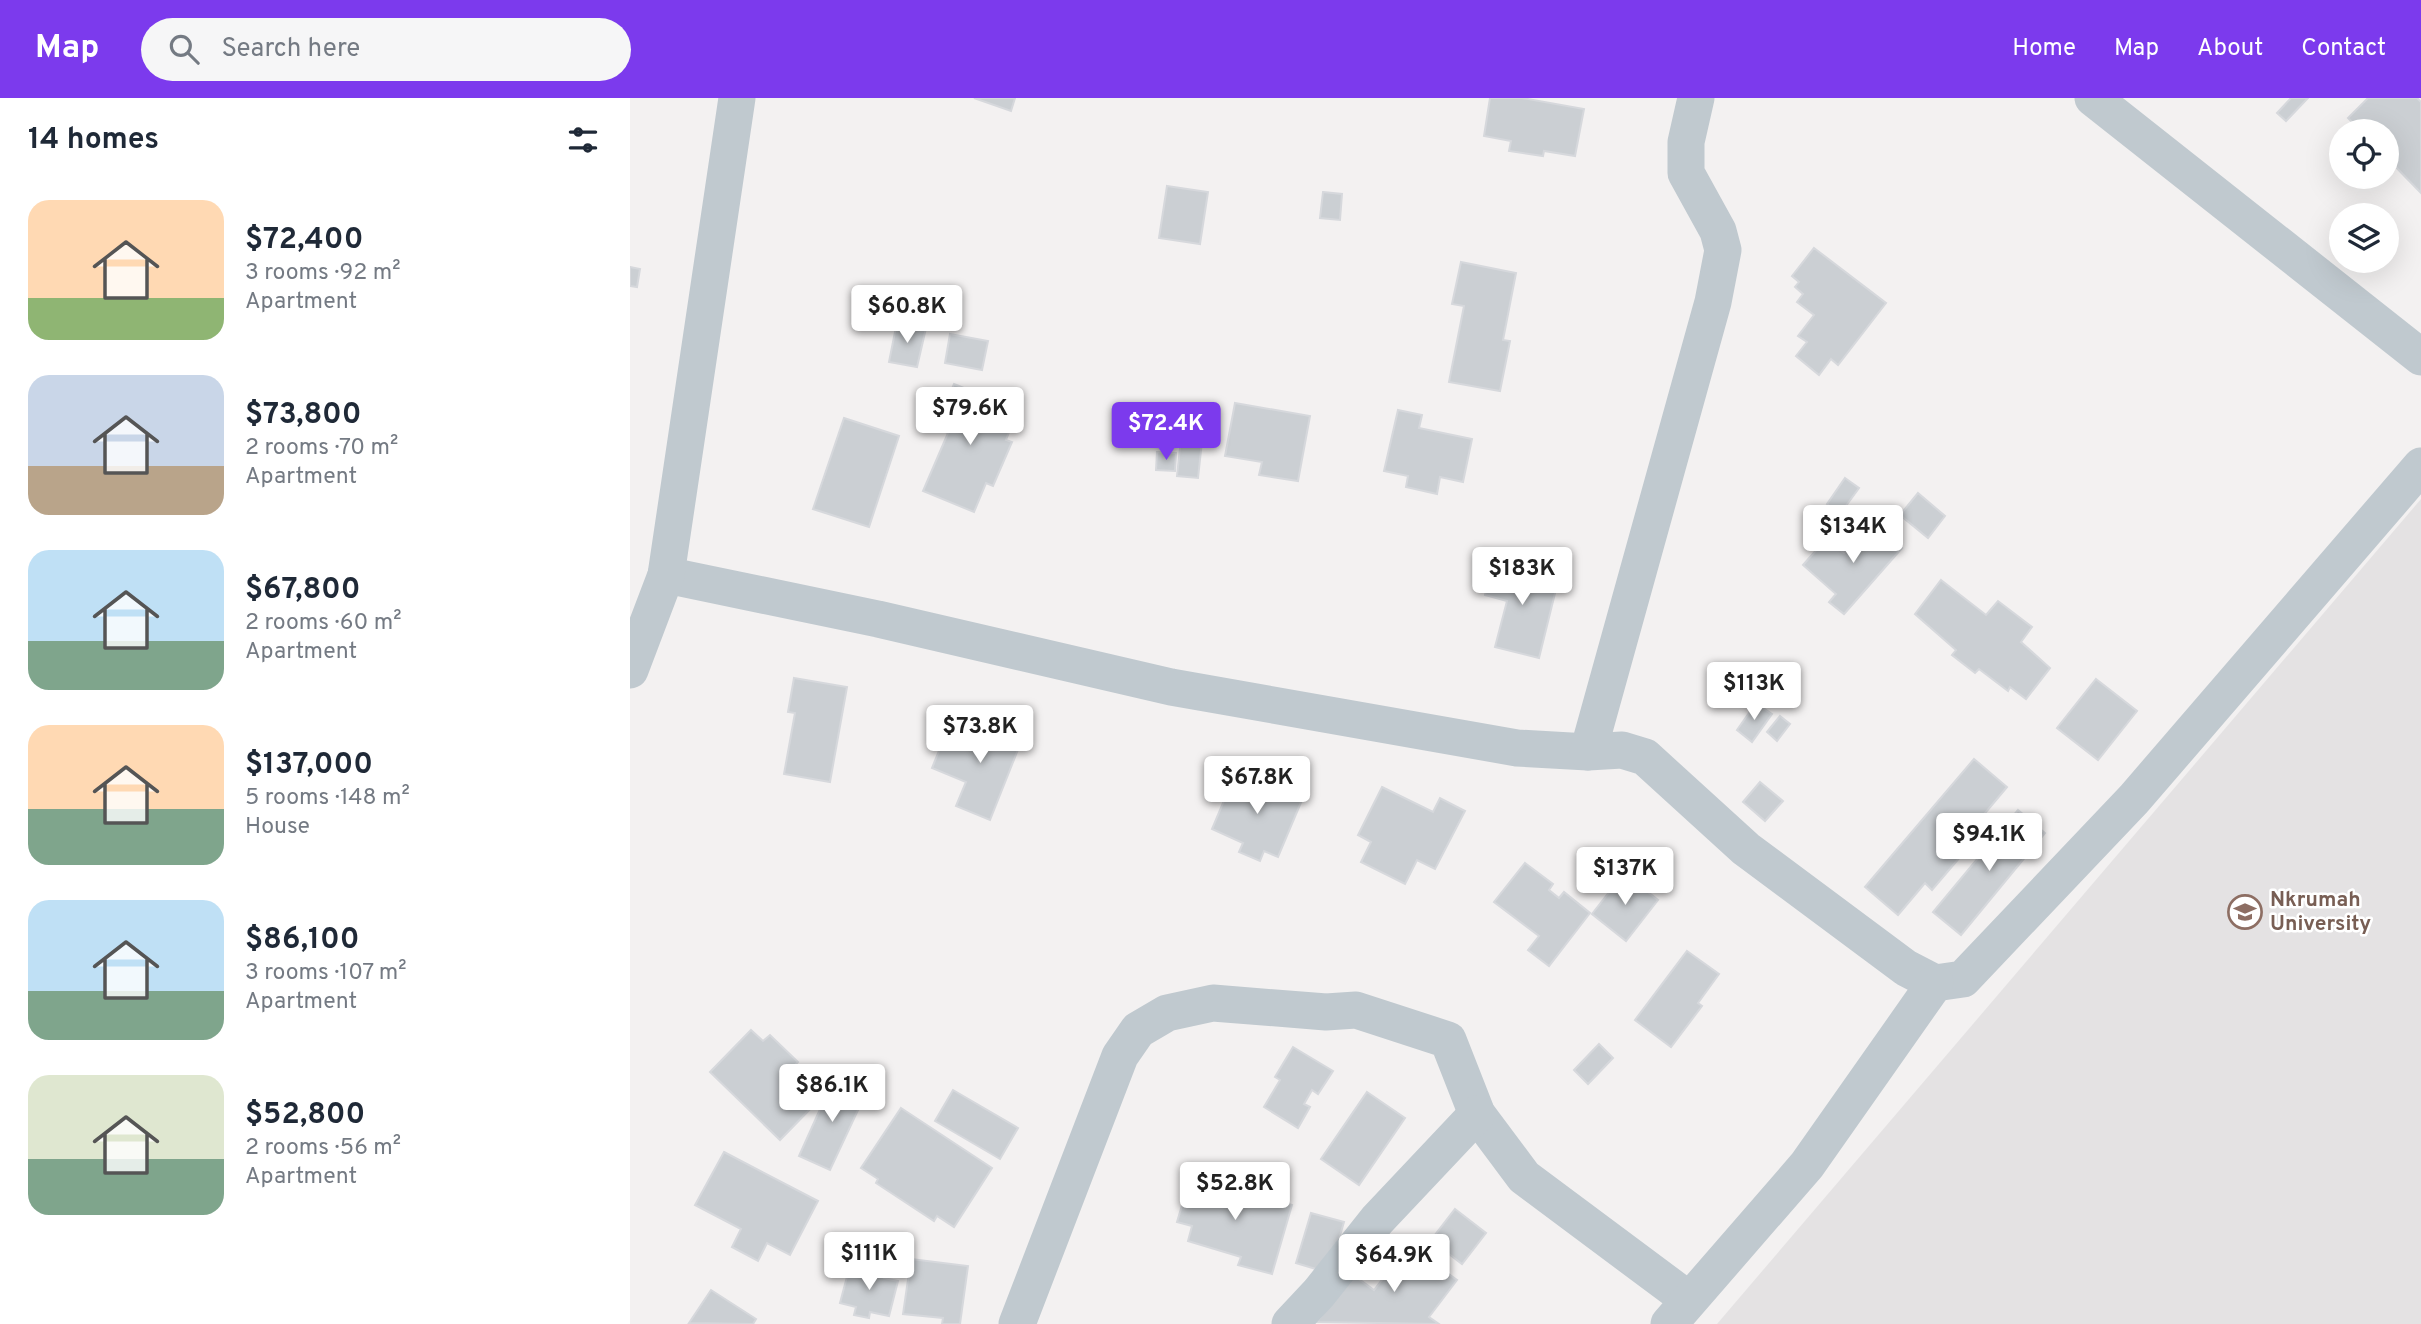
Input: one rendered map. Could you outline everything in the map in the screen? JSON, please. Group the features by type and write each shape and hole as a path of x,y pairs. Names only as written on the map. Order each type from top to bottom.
{"street":[{"path":"630,670 666,575 737,98"},
{"path":"1588,752 1706,328 1723,250 1718,231 1686,173 1686,142 1696,98"},
{"path":"2093,98 2421,357"},
{"path":"666,575 878,619 1171,687 1517,748 1588,752 1622,750 1645,757 1746,849 1906,968 1935,982 1963,979 2006,937 2134,799 2421,466"},
{"path":"1017,1324 1024,1298 1120,1056 1139,1030 1167,1013 1213,1003 1326,1012 1356,1010 1448,1040 1477,1114 1524,1177 1679,1312 1807,1165 1935,982"},
{"path":"1290,1324 1319,1293 1377,1220 1477,1114"}],"shaded area":[{"name":"Nkrumah University","path":"2421,499 2421,1324 1717,1324"}],"building":[{"path":"974,98 1015,98 1011,111"},
{"path":"1490,98 1522,98 1584,109 1575,156 1544,151 1543,156 1509,151 1511,141 1484,136"},
{"path":"2291,98 2308,98 2286,121 2277,113"},
{"path":"2368,98 2417,98 2421,102 2421,193 2399,170 2399,119 2348,118"},
{"path":"1167,186 1208,192 1200,244 1159,238"},
{"path":"1323,192 1342,194 1340,220 1320,218"},
{"path":"1814,248 1886,303 1838,365 1831,359 1819,375 1796,356 1807,342 1798,336 1814,315 1797,302 1803,294 1795,287 1799,282 1792,276"},
{"path":"1461,262 1516,273 1503,340 1510,341 1500,391 1449,382 1464,306 1452,304"},
{"path":"630,267 640,269 637,287 630,286"},
{"path":"897,322 926,328 917,367 889,362"},
{"path":"950,334 988,341 982,370 945,363"},
{"path":"954,384 1018,410 1006,440 1012,442 993,486 986,483 974,512 923,491 948,433 935,428"},
{"path":"1235,403 1310,416 1298,481 1259,475 1262,462 1225,456"},
{"path":"1398,410 1422,415 1419,428 1472,439 1463,482 1440,477 1437,494 1406,487 1408,476 1384,471"},
{"path":"844,418 899,436 869,527 813,509"},
{"path":"1182,429 1203,432 1198,478 1177,476"},
{"path":"1157,452 1176,453 1175,471 1156,470"},
{"path":"1845,478 1859,488 1840,514 1827,504"},
{"path":"1918,493 1945,516 1928,538 1900,515"},
{"path":"1872,521 1902,548 1844,614 1829,602 1836,594 1803,565 1827,538 1844,553"},
{"path":"1493,561 1559,577 1539,658 1495,647 1507,601 1485,595"},
{"path":"1941,580 1986,615 1998,601 2032,627 2021,642 2050,668 2026,699 2010,687 2008,691 1979,669 1975,673 1952,655 1956,650 1915,614"},
{"path":"794,678 847,687 830,782 784,774 795,713 788,712"},
{"path":"2096,679 2137,711 2098,760 2057,728"},
{"path":"1756,703 1772,714 1752,742 1737,730"},
{"path":"1780,716 1790,724 1777,741 1767,732"},
{"path":"995,721 1025,732 990,820 956,806 966,782 932,768 949,726 987,741"},
{"path":"1974,759 2007,787 1959,844 1966,850 1932,890 1925,883 1898,915 1865,887"},
{"path":"1236,772 1302,800 1278,857 1264,851 1260,861 1239,852 1243,843 1212,829"},
{"path":"1760,782 1783,801 1765,821 1743,802"},
{"path":"1382,787 1433,812 1440,798 1465,811 1435,869 1417,860 1405,884 1361,862 1371,842 1358,835"},
{"path":"2018,810 2045,833 1961,935 1933,912"},
{"path":"1525,863 1553,884 1549,890 1559,898 1564,892 1590,913 1549,966 1528,950 1539,936 1494,902"},
{"path":"1624,873 1658,900 1626,941 1592,914"},
{"path":"1687,951 1719,974 1698,1003 1702,1006 1671,1047 1635,1020"},
{"path":"751,1030 763,1041 770,1035 798,1062 791,1069 821,1098 780,1140 710,1072"},
{"path":"1599,1044 1613,1058 1588,1084 1574,1070"},
{"path":"1293,1047 1333,1071 1318,1094 1312,1090 1304,1104 1310,1107 1298,1128 1264,1107 1280,1080 1275,1077"},
{"path":"834,1078 866,1093 830,1170 799,1156"},
{"path":"953,1090 1018,1128 1000,1159 935,1121"},
{"path":"1367,1092 1405,1118 1359,1185 1321,1159"},
{"path":"901,1108 992,1168 954,1227 937,1216 934,1221 876,1183 878,1179 861,1168"},
{"path":"724,1152 818,1201 790,1255 767,1243 758,1261 732,1247 741,1229 695,1205"},
{"path":"1191,1175 1292,1205 1272,1274 1238,1265 1241,1257 1188,1241 1192,1226 1177,1222"},
{"path":"1455,1209 1486,1233 1462,1264 1431,1240"},
{"path":"1311,1213 1344,1222 1329,1273 1296,1263"},
{"path":"1409,1245 1457,1280 1429,1317 1439,1324 1317,1322 1352,1274 1374,1290"},
{"path":"911,1259 968,1266 960,1324 942,1324 943,1318 903,1314"},
{"path":"867,1265 886,1269 884,1278 898,1281 889,1316 870,1312 869,1318 854,1315 856,1307 840,1303 849,1269 865,1273"},
{"path":"711,1290 756,1319 753,1324 689,1323"}],"place":[{"name":"Nkrumah University","path":"2245,912"}]}
